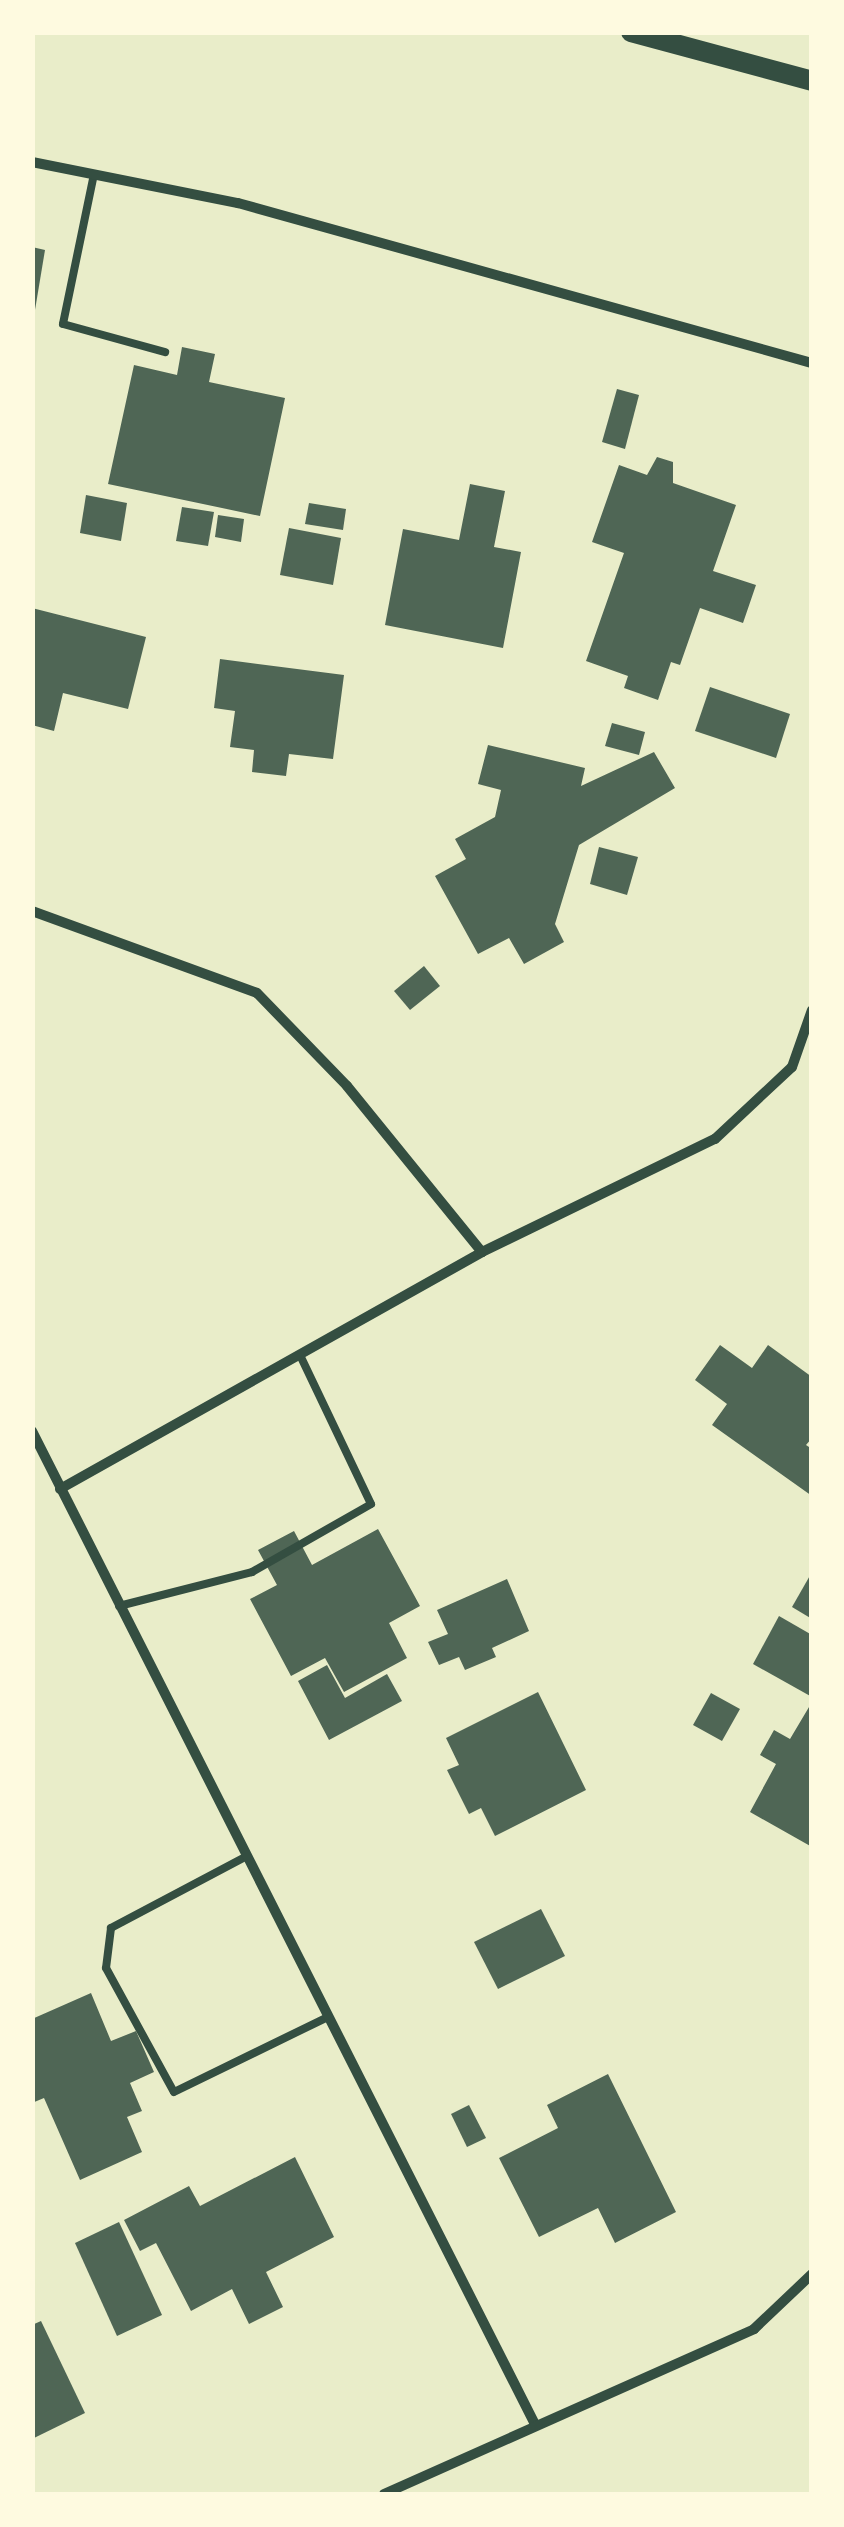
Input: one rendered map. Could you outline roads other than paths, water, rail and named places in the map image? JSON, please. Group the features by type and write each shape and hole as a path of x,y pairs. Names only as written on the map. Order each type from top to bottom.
{"main road":[{"path":"631,32 812,81"}],"street":[{"path":"32,162 238,203 812,362"},
{"path":"32,911 257,993 347,1086 482,1252"},
{"path":"60,1489 482,1252 715,1139 792,1067 812,1010"},
{"path":"32,1432 534,2422"},
{"path":"384,2494 534,2422 754,2329 812,2274"}],"lane":[{"path":"94,174 63,324 165,352"},
{"path":"120,1606 252,1572 371,1504 300,1355"},
{"path":"247,1856 110,1928 106,1968 174,2092 328,2017"}]}
